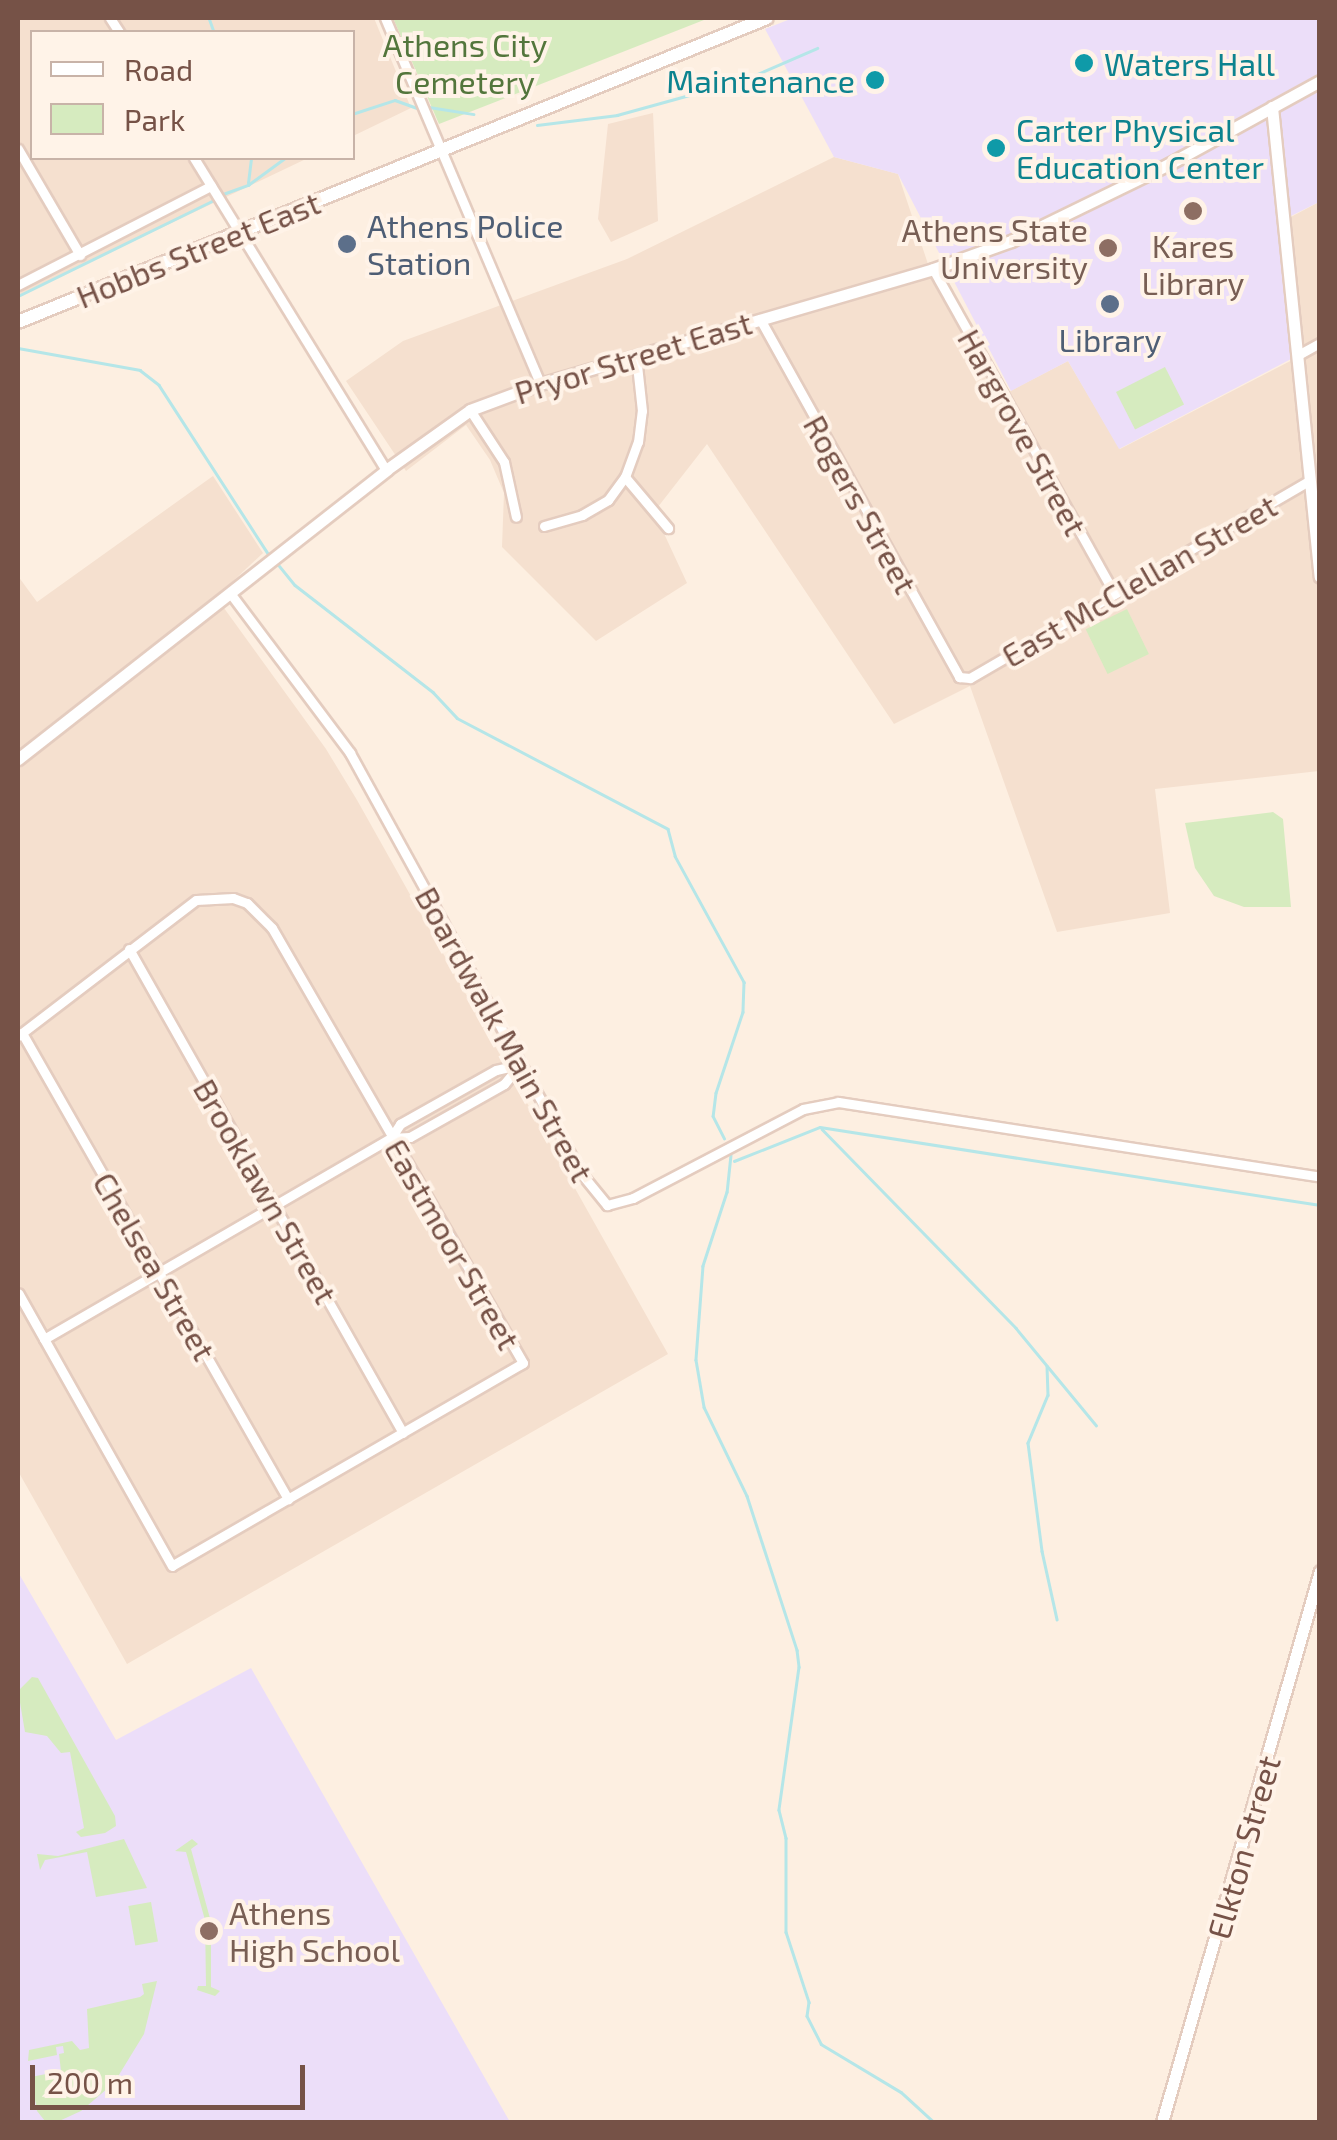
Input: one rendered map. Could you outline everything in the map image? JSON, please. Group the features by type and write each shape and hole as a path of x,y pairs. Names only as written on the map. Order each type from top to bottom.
{"main road":[{"name":"Hobbs Street East","path":"18,322 767,18"}],"street":[{"path":"385,18 540,384"},
{"name":"Pryor Street East","path":"18,758 386,470 470,410 540,384 933,269 1011,241 1320,81"},
{"path":"1272,107 1320,577"},
{"path":"18,149 80,255"},
{"path":"195,160 386,470"},
{"path":"18,286 211,186"},
{"name":"Hargrove Street","path":"933,269 1114,594"},
{"name":"Rogers Street","path":"760,318 952,670 970,678"},
{"path":"1298,355 1320,343"},
{"path":"544,526 582,516 608,500 625,477 638,442 642,411 636,356"},
{"path":"470,410 504,462 516,518"},
{"path":"625,477 668,528"},
{"name":"East McClellan Street","path":"970,678 1308,481"},
{"name":"Boardwalk Main Street","path":"230,592 350,753 580,1172 607,1205 632,1198 803,1109 838,1102 1320,1177"},
{"name":"Eastmoor Street","path":"18,1294 172,1566 523,1364 260,912 233,898 196,900 20,1034"},
{"name":"Brooklawn Street","path":"129,949 403,1432"},
{"name":"Chelsea Street","path":"20,1034 288,1499"},
{"path":"392,1138 400,1124 496,1070 521,1064"},
{"path":"44,1338 392,1138 410,1137 504,1084 521,1064"},
{"name":"Elkton Street","path":"1162,2122 1320,1571"}],"shaded area":[{"path":"18,18 374,18 411,108 355,135 355,30 30,30 30,160 304,160 18,296"},
{"name":"Athens State University","path":"793,18 1319,18 1319,202 1279,222 1293,358 1119,449 1068,361 1011,391 898,174 834,157 765,29"},
{"path":"653,113 658,221 611,242 598,219 608,124"},
{"path":"834,157 898,174 934,282 997,398 1068,361 1120,449 1302,355 1289,218 1319,202 1319,771 1155,789 1170,913 1057,932 970,686 894,724 707,444 654,512 687,583 596,641 502,547 504,493 490,460 466,425 406,471 346,381 403,341 627,259"},
{"path":"213,476 263,553 216,597 326,749 357,800 668,1354 127,1664 18,1471 18,576 37,602"},
{"name":"Athens High School","path":"18,1572 116,1740 251,1668 510,2122 18,2122"}],"green space":[{"name":"Athens City Cemetery","path":"393,18 709,18 439,124"},
{"path":"1165,367 1184,404 1135,429 1116,392"},
{"path":"1127,609 1149,654 1108,674 1086,629"},
{"path":"1273,812 1283,819 1291,907 1244,907 1214,896 1195,868 1185,823"},
{"path":"32,1677 38,1678 115,1816 116,1826 105,1833 81,1837 76,1832 84,1828 70,1752 61,1753 47,1736 25,1732 18,1691"},
{"path":"124,1839 147,1888 96,1897 87,1852 45,1860 40,1870 37,1854 58,1856"},
{"path":"192,1839 198,1844 191,1849 211,1922 211,1987 220,1991 215,1996 197,1990 198,1986 206,1986 205,1920 186,1852 175,1851"},
{"path":"151,1902 158,1941 135,1945 128,1906"},
{"path":"157,1981 144,2034 114,2083 81,2111 57,2122 45,2121 37,2111 31,2077 61,2071 59,2054 64,2053 63,2046 56,2047 57,2055 28,2061 29,2050 72,2041 80,2050 89,2048 87,2009 140,1997 144,1994 142,1984"}],"waterway":[{"path":"209,18 213,30"},
{"path":"537,125 617,115 753,76 817,48"},
{"path":"355,113 395,100 417,108"},
{"path":"429,107 473,114"},
{"path":"248,183 251,160"},
{"path":"223,194 248,185 282,160"},
{"path":"18,296 212,201"},
{"path":"18,348 140,370 159,385 269,555"},
{"path":"277,563 295,585 433,692 457,718 668,829 675,856 744,982 743,1012 716,1093 713,1116 724,1138"},
{"path":"734,1161 820,1127 1320,1205"},
{"path":"822,1129 1016,1328 1096,1425"},
{"path":"731,1155 727,1192 703,1266 696,1360 704,1407 747,1496 797,1650 799,1667 779,1810 786,1838 786,1932 809,2002 807,2016 821,2044 901,2092 934,2122"},
{"path":"1047,1366 1048,1395 1028,1443 1042,1551 1057,1619"}],"place":[{"name":"Waters Hall","path":"1084,63"},
{"name":"Maintenance","path":"875,80"},
{"name":"Carter Physical Education Center","path":"996,148"},
{"name":"Kares Library","path":"1193,211"},
{"name":"Athens Police Station","path":"347,244"},
{"name":"Athens State University","path":"1108,248"},
{"name":"Library","path":"1110,304"},
{"name":"Athens High School","path":"209,1931"}]}
